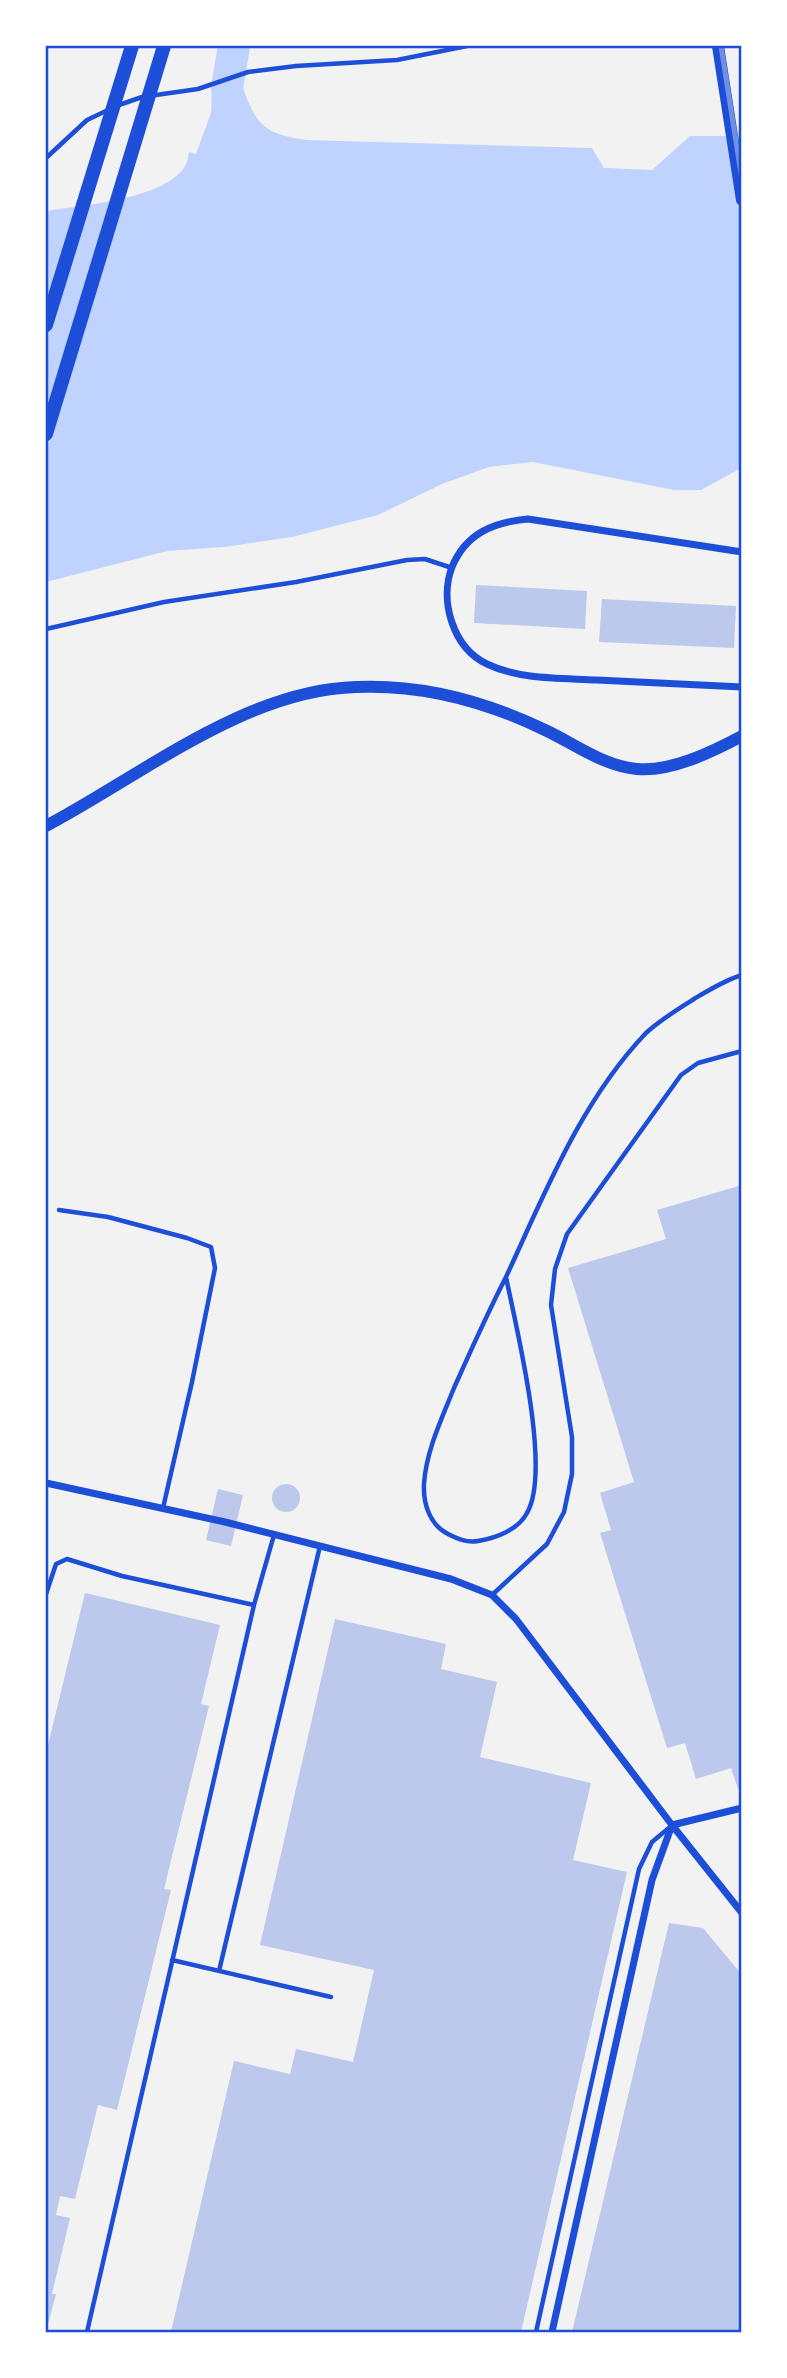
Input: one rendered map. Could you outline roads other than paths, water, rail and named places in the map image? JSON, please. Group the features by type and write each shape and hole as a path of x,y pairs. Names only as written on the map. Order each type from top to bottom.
{"main road":[{"path":"46,325 132,46"},
{"path":"46,434 164,46"}],"street":[{"path":"718,46 741,201"},
{"path":"741,552 528,519 508,521 480,532 468,541 452,568 447,586 450,617 457,635 475,658 488,665 534,676 741,687"},
{"path":"46,826 193,740 236,719 295,697 354,687 411,688 480,703 546,730 603,760 637,769 673,764 741,736"},
{"path":"46,1483 320,1545 451,1579 492,1595 516,1619 741,1913"},
{"path":"673,1825 741,1808"},
{"path":"552,2333 652,1880 673,1825"}],"lane":[{"path":"46,158 87,120 142,97 198,89 248,72 296,66 397,60 467,46"},
{"path":"46,629 164,602 296,582 407,561 425,559 452,568"},
{"path":"506,1277 531,1400 534,1488 528,1513 512,1530 474,1542 461,1540 442,1531 430,1518 425,1503 424,1484 439,1425 480,1328 583,1119 620,1065 648,1031 708,990 741,975"},
{"path":"492,1595 547,1544 564,1512 570,1487 572,1437 551,1305 555,1269 567,1234 681,1075 698,1063 741,1051"},
{"path":"59,1210 108,1217 211,1247 215,1268 192,1382 162,1508"},
{"path":"87,2333 254,1605 274,1534"},
{"path":"219,1971 320,1545"},
{"path":"46,1594 56,1564 67,1559 122,1576 254,1605"},
{"path":"536,2333 639,1869 652,1842 673,1825"},
{"path":"172,1960 331,1997"}],"water":[{"path":"242,85 252,110 263,125 291,138 306,140 592,148 604,168 652,170 690,136 741,136 741,468 701,490 674,490 533,462 489,467 442,484 378,515 292,537 224,547 167,551 46,582 46,211 140,194 173,179 185,166 189,152 196,154 211,113 212,90"}],"waterway":[{"path":"231,131 227,88 234,46"}],"railway":[{"path":"721,46 742,180"}]}
